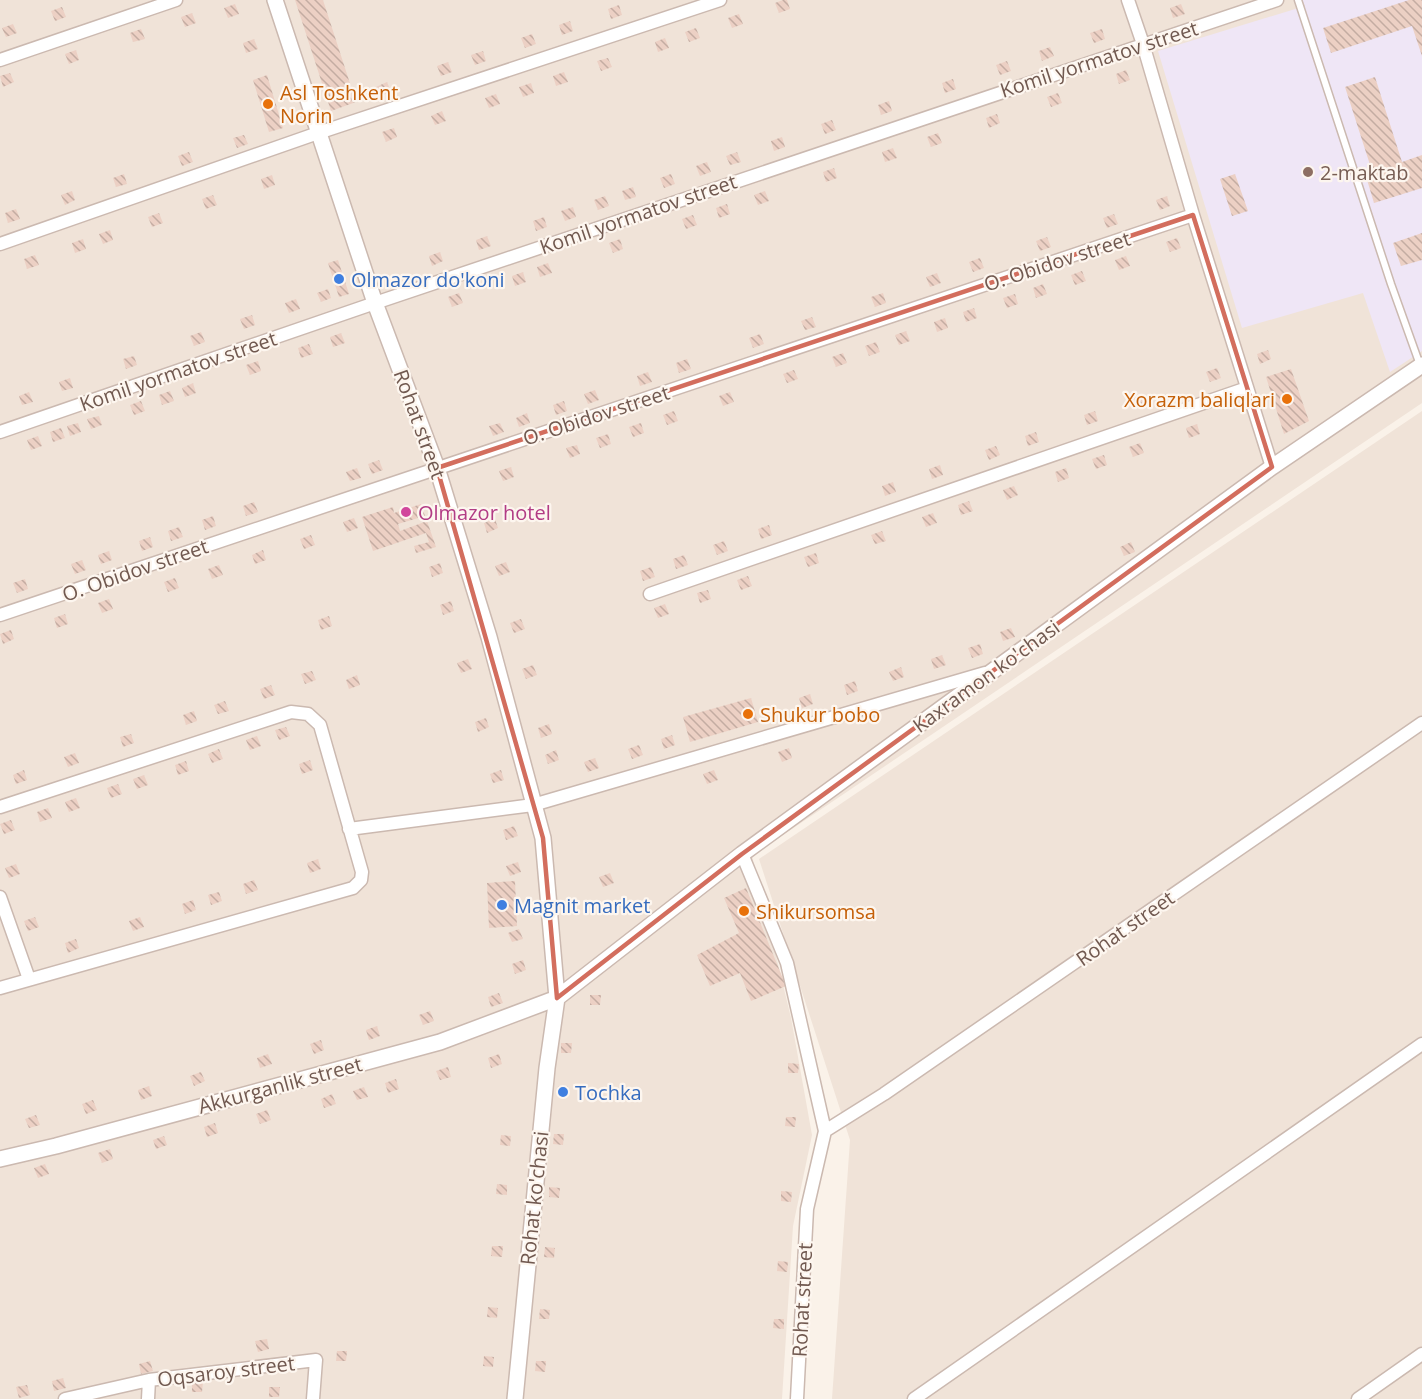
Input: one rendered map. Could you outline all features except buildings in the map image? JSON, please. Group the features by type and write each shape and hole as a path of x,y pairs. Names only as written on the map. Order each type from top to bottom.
{"street":[{"path":"0,60 176,0"},
{"name":"Rohat street","path":"275,0 375,303 436,468 489,637 543,838 557,998"},
{"path":"0,244 318,133 720,0"},
{"path":"1128,0 1143,44 1192,216 1272,467"},
{"name":"Komil yormatov street","path":"0,432 375,303 1277,0"},
{"name":"O. Obidov street","path":"0,615 1192,216"},
{"name":"Kaxramon ko'chasi","path":"557,998 742,854 1272,467 1421,365"},
{"path":"650,594 1247,388"},
{"path":"349,829 533,805 992,671"},
{"path":"0,807 291,712 308,714 320,725 362,872 361,880 352,888 0,988"},
{"name":"Rohat street","path":"825,1131 884,1094 1422,723"},
{"name":"Rohat street","path":"742,854 788,963 825,1131 807,1209 797,1399"},
{"path":"0,897 29,979"},
{"name":"Akkurganlik street","path":"0,1159 68,1143 440,1042 557,998"},
{"name":"Rohat ko'chasi","path":"515,1399 547,1068 557,998"},
{"path":"914,1399 1422,1044"},
{"path":"1358,1399 1422,1354"},
{"name":"Oqsaroy street","path":"65,1399 149,1380 316,1360 313,1399"},
{"path":"148,1399 149,1380"}],"lane":[{"path":"1298,0 1391,284 1421,365"}],"highlighted area":[{"path":"1193,215 1272,467 742,854 557,998 543,838 437,468"}],"shaded area":[{"path":"0,0 1422,0 1422,403 752,856 791,1018 812,1135 793,1226 782,1399 0,1399"},
{"name":"2-maktab","path":"1302,0 1422,0 1422,351 1390,372 1363,293 1242,328 1158,51 1305,6"},
{"path":"1422,411 1422,1399 832,1399 850,1140 759,859"}],"place":[{"name":"Asl Toshkent Norin","path":"268,104"},
{"name":"2-maktab","path":"1308,172"},
{"name":"Olmazor do'koni","path":"339,279"},
{"name":"Xorazm baliqlari","path":"1287,399"},
{"name":"Olmazor hotel","path":"406,512"},
{"name":"Shukur bobo","path":"748,714"},
{"name":"Magnit market","path":"502,905"},
{"name":"Shikursomsa","path":"744,911"},
{"name":"Tochka","path":"563,1092"}]}
